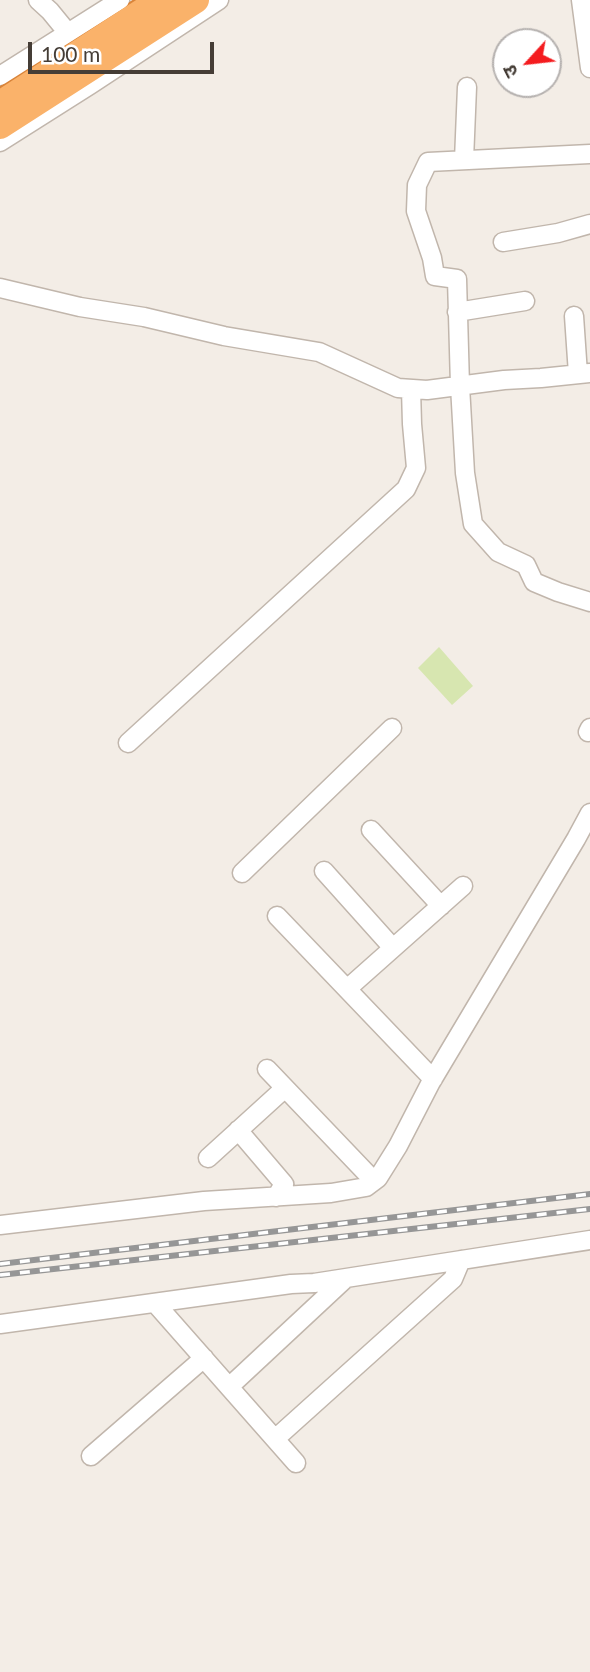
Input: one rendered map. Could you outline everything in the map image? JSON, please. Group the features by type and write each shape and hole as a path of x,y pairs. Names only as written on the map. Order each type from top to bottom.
{"highway":[{"path":"0,103 160,0"},
{"path":"0,126 196,0"}],"street":[{"path":"37,0 68,33"},
{"path":"0,76 120,0"},
{"path":"0,142 219,0"},
{"path":"585,5 590,68"},
{"path":"464,160 467,86"},
{"path":"590,154 428,162 417,185 416,211 432,258 435,276 457,279 465,473 473,524 498,552 526,565 534,582 590,602"},
{"path":"503,242 558,233 590,223"},
{"path":"0,288 223,336 319,352 398,388 427,390 504,380 586,376 574,316"},
{"path":"457,312 525,301"},
{"path":"128,743 406,489 416,468 411,389"},
{"path":"242,873 392,728"},
{"path":"0,1225 204,1201 331,1194 366,1187 378,1178 398,1146 433,1079 590,813"},
{"path":"371,830 441,906"},
{"path":"324,871 393,948"},
{"path":"347,989 463,886"},
{"path":"277,916 433,1079"},
{"path":"267,1069 374,1181"},
{"path":"208,1158 285,1088"},
{"path":"238,1130 284,1184 276,1197"},
{"path":"0,1324 345,1279 590,1240"},
{"path":"275,1439 453,1279 461,1261"},
{"path":"229,1387 345,1279"},
{"path":"155,1303 296,1463"},
{"path":"91,1456 204,1358"}],"green space":[{"path":"439,647 473,686 452,705 418,668"}],"railway":[{"path":"0,1264 590,1194"},
{"path":"0,1275 590,1209"}]}
